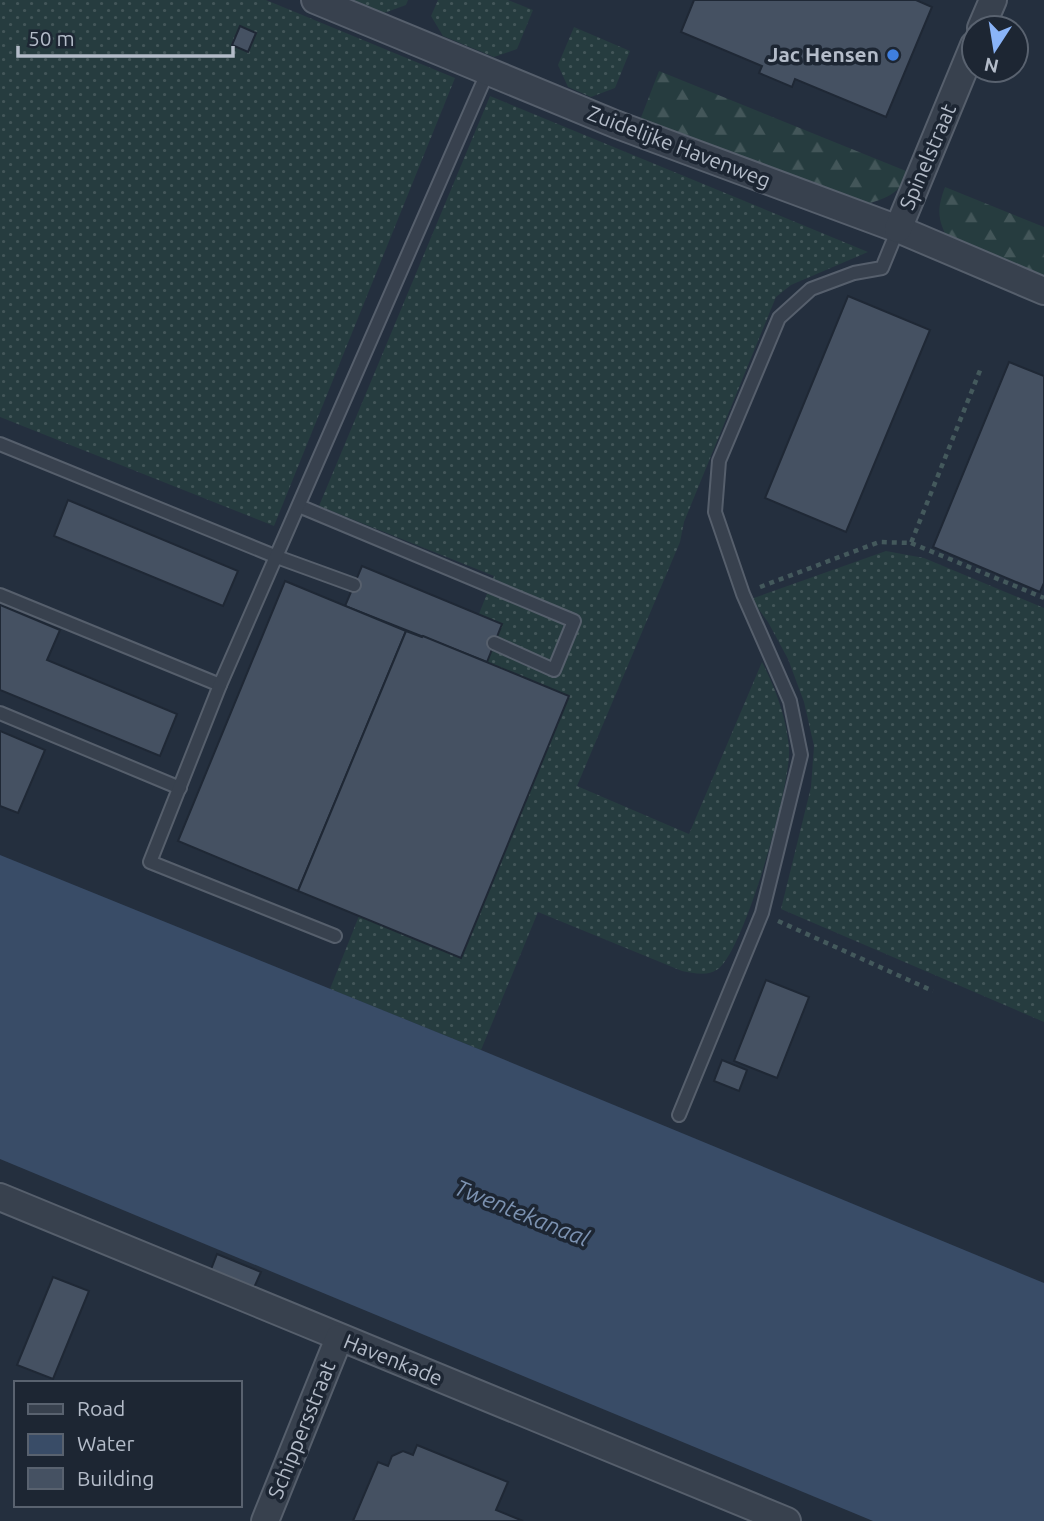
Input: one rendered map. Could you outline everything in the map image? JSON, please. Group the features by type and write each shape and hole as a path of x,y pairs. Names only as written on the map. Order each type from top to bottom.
{"street":[{"name":"Zuidelijke Havenweg","path":"314,0 615,124 898,229 1044,291"},
{"name":"Spinelstraat","path":"898,229 960,79"},
{"name":"Havenkade","path":"0,1197 787,1521"},
{"name":"Schippersstraat","path":"265,1521 340,1338"}],"lane":[{"path":"335,936 150,862 220,685 488,70"},
{"path":"680,1115 762,913 801,755 790,701 743,594 715,512 719,461 779,318 811,289 854,273 882,268 898,229"},
{"path":"0,444 277,557 354,585"},
{"path":"299,506 574,621 555,670 494,643"},
{"path":"0,595 220,685"},
{"path":"0,713 180,788"}],"path":[{"path":"911,543 981,368"},
{"path":"743,594 879,542 911,543 1044,598"},
{"path":"762,913 933,991"}],"green space":[{"path":"0,0 266,0 455,78 274,526 0,417"},
{"path":"354,0 408,0 406,5 384,13"},
{"path":"438,0 508,0 533,10 517,49 494,57 443,36 431,16"},
{"path":"574,27 630,51 615,88 591,97 568,87 558,65"},
{"path":"659,71 911,173 899,188 887,197 854,207 640,120"},
{"path":"490,96 868,252 791,285 776,297 684,522 680,542 577,786 689,834 762,662 783,715 788,737 788,766 765,864 741,931 729,955 718,969 705,974 682,971 538,912 481,1050 330,989 494,576 319,506"},
{"path":"945,187 1044,227 1044,284 951,246 939,211"},
{"path":"886,551 924,558 1044,608 1044,1022 781,909 811,787 814,746 804,702 788,659 768,622 751,599"}],"water":[{"name":"Twentekanaal","path":"0,855 1044,1283 1044,1521 873,1521 0,1159"}],"building":[{"path":"694,0 916,0 932,7 886,117 795,79 792,87 759,73 762,66 681,32"},
{"path":"240,26 256,33 248,52 232,45"},
{"path":"848,296 930,330 846,532 765,498"},
{"path":"1009,362 1044,376 1044,583 1040,592 933,547"},
{"path":"68,500 238,571 223,606 54,536"},
{"path":"362,566 502,624 487,662 345,606"},
{"path":"285,581 406,631 298,891 178,841"},
{"path":"0,605 60,630 47,660 177,714 160,756 0,690"},
{"path":"406,631 569,696 461,958 298,891"},
{"path":"0,731 45,750 18,813 0,806"},
{"path":"766,980 809,997 777,1078 734,1061"},
{"path":"722,1060 747,1070 739,1091 714,1081"},
{"path":"217,1254 261,1272 253,1290 210,1272"},
{"path":"53,1277 89,1291 53,1379 17,1365"},
{"path":"417,1445 508,1482 496,1510 523,1521 353,1521 378,1462 388,1466 392,1456 403,1451 413,1455"}],"place":[{"name":"Jac Hensen","path":"893,55"}]}
